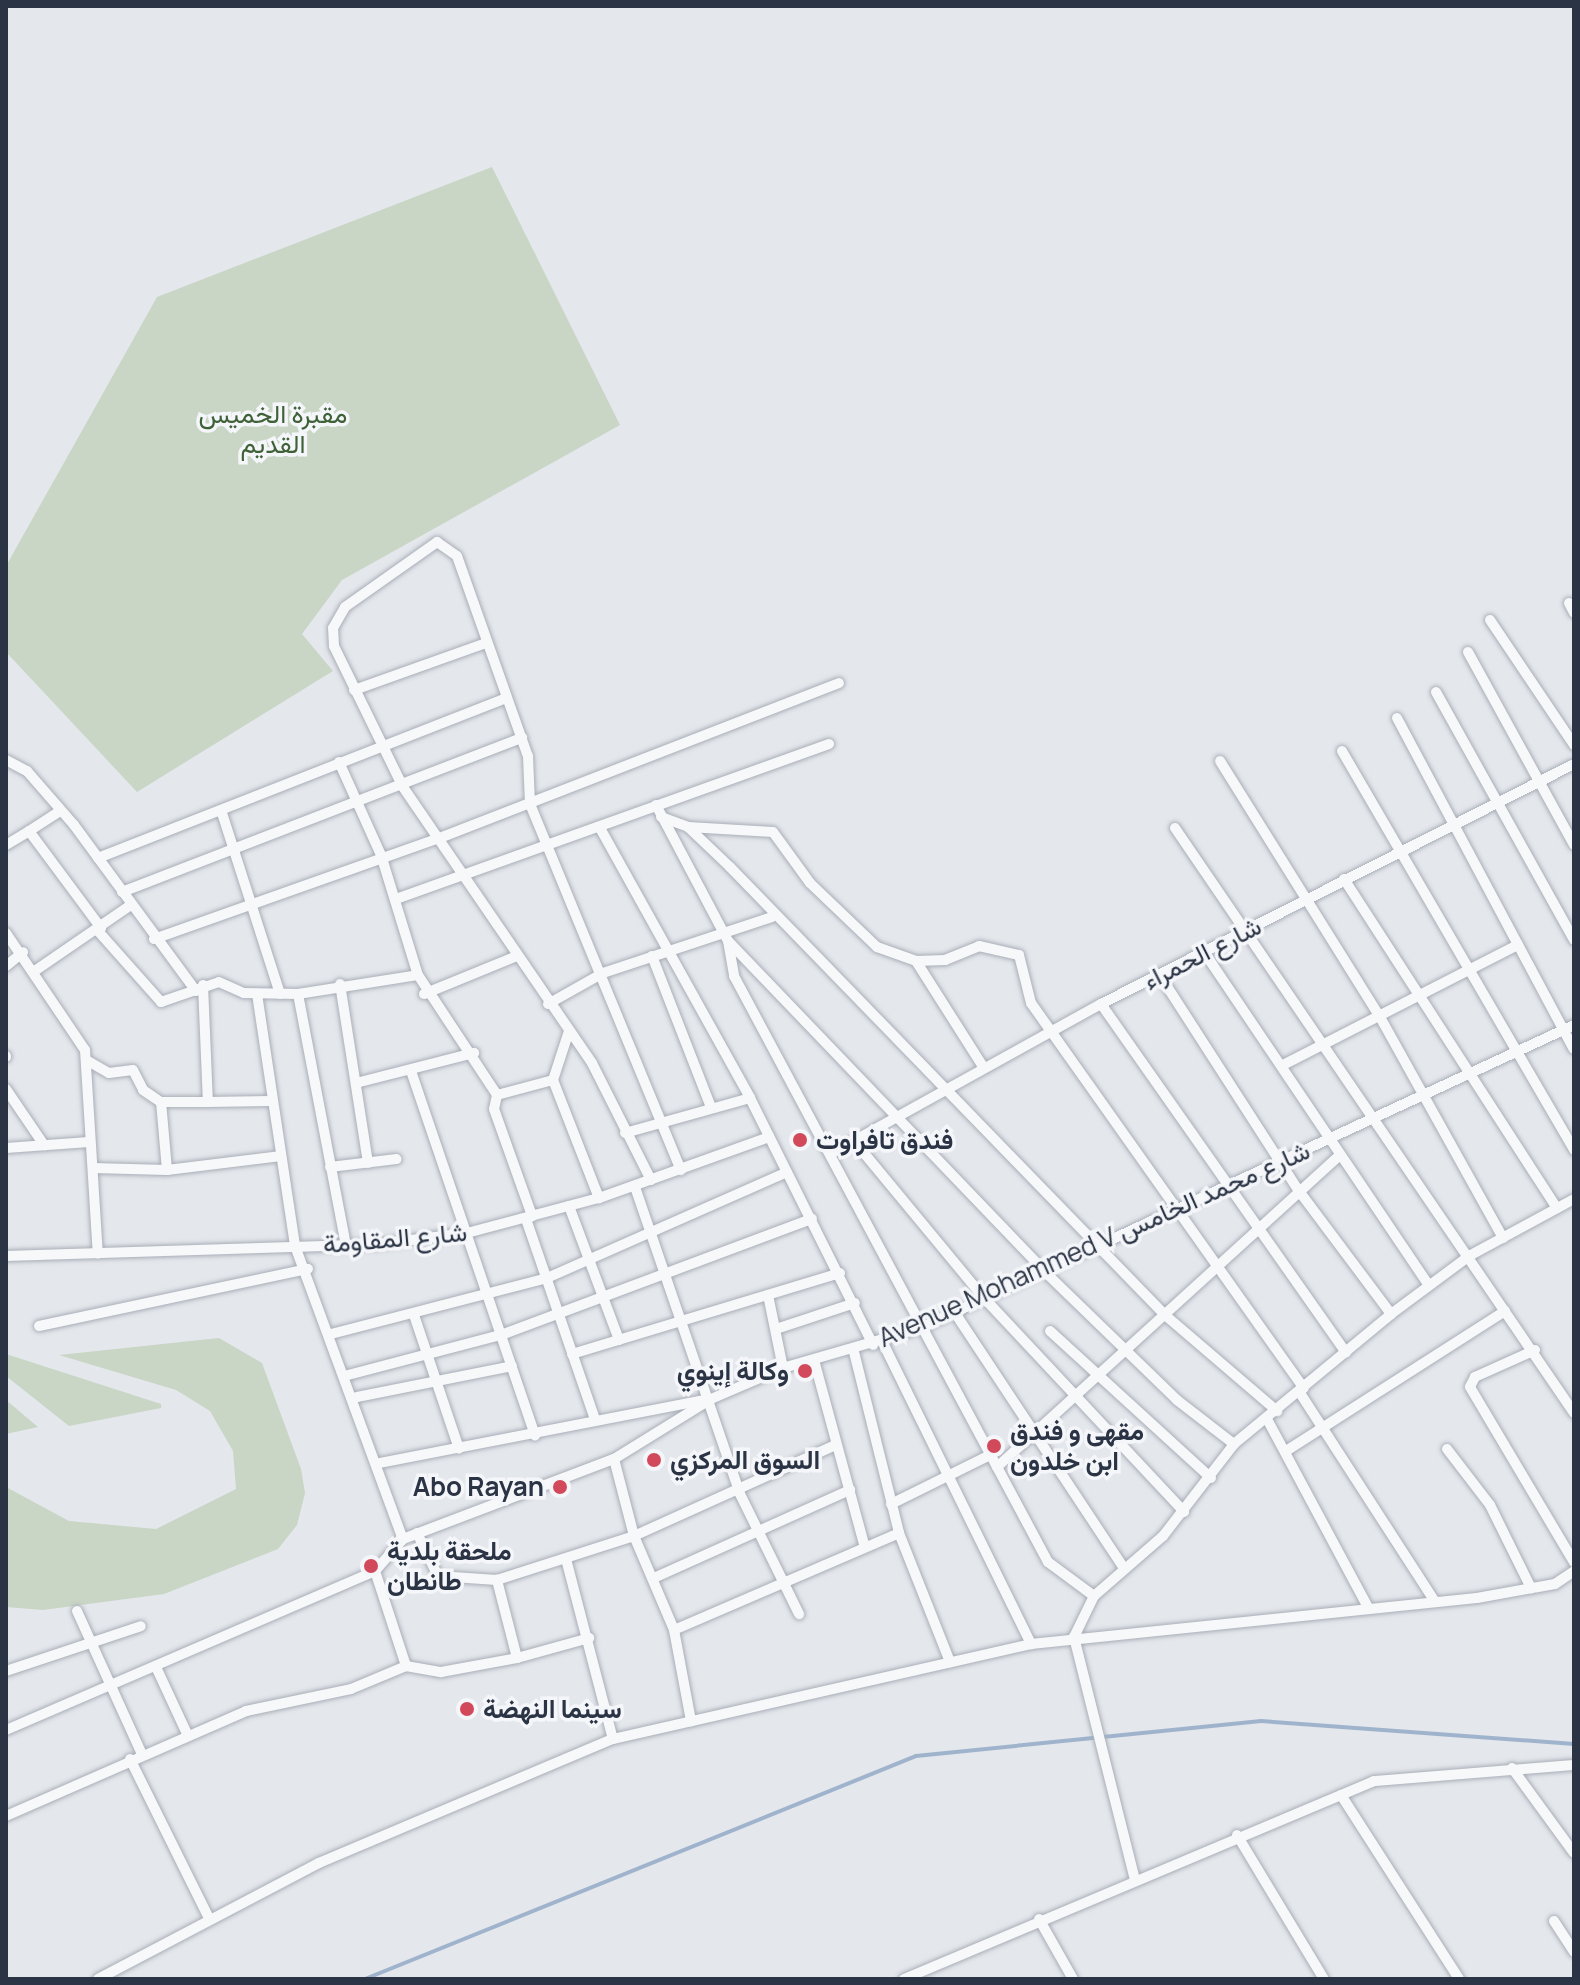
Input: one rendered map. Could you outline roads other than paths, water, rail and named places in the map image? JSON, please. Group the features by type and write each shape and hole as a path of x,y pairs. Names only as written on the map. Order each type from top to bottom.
{"street":[{"path":"651,1180 569,1031 402,785 380,746 334,646 335,621 380,578 437,542 454,549 522,738 532,772 530,804 603,973 681,1170"},
{"path":"1490,620 1574,745"},
{"path":"354,690 486,643"},
{"path":"1468,652 1574,845"},
{"path":"154,939 251,900 437,839 839,683"},
{"path":"1436,692 1574,940"},
{"path":"98,858 222,813 339,762 507,698"},
{"path":"1397,718 1518,945 1569,1027 1574,1049"},
{"path":"122,892 522,738"},
{"path":"396,899 465,877 829,744"},
{"path":"1342,751 1467,972 1519,1050 1574,1150"},
{"path":"6,760 27,771 98,858 154,939 199,988 208,1102"},
{"path":"1220,761 1380,1017 1503,1238"},
{"path":"339,762 381,855 424,994 474,1053 497,1095 494,1109 556,1315 595,1419"},
{"name":"شارع الحمراء","path":"834,1152 1101,1004 1344,879 1401,853 1495,801 1574,764"},
{"path":"656,805 725,936 893,1121 1128,1351 1234,1444"},
{"path":"6,845 60,811"},
{"path":"222,813 280,994"},
{"path":"661,817 688,827 773,832 849,925 877,947 916,961 945,960 979,946 1019,955 1031,1003 1054,1031 1219,1266 1302,1390 1434,1600"},
{"path":"688,827 772,917 1095,1245 1272,1415 1286,1451 1368,1607"},
{"path":"600,828 750,1098 855,1303 953,1474 1031,1644"},
{"path":"1175,828 1249,930 1505,1311 1535,1350 1574,1413"},
{"path":"29,831 153,1000 229,983 257,994 298,994 340,984 418,975"},
{"path":"1344,879 1557,1208"},
{"path":"36,970 100,930 131,905"},
{"path":"548,1004 603,973 670,950 725,936 772,917"},
{"path":"6,933 23,952 80,1035 88,1061 89,1142 98,1254"},
{"path":"725,936 734,976 834,1152 921,1328 1048,1562 1094,1596"},
{"path":"1283,1065 1324,1043 1421,1000 1518,945"},
{"path":"6,966 23,952"},
{"path":"1204,952 1429,1285"},
{"path":"424,994 517,956"},
{"path":"652,956 711,1107"},
{"path":"916,961 984,1068"},
{"path":"1159,974 1281,1158 1299,1191 1391,1314"},
{"path":"340,984 368,1163"},
{"path":"257,994 270,1101 295,1246 308,1269 357,1397 403,1539"},
{"path":"298,994 346,1245"},
{"path":"1101,1004 1229,1181 1346,1352"},
{"name":"Avenue Mohammed V شارع محمد الخامس","path":"6,1730 375,1571 403,1539 614,1459 711,1399 783,1368 854,1352 921,1328 1229,1181 1472,1074 1569,1027"},
{"path":"569,1031 553,1080 599,1198"},
{"path":"356,1083 474,1053"},
{"path":"88,1061 109,1073 133,1070 143,1090 161,1102 270,1101"},
{"path":"411,1071 535,1435"},
{"path":"497,1095 553,1080"},
{"path":"6,1089 44,1145"},
{"path":"625,1133 750,1098"},
{"path":"161,1102 167,1170"},
{"name":"شارع المقاومة","path":"6,1256 346,1245 467,1233 635,1187 769,1137"},
{"path":"854,1141 984,1298 1184,1512"},
{"path":"6,1148 89,1142"},
{"path":"93,1168 167,1170 281,1156"},
{"path":"997,1467 1101,1377 1339,1156"},
{"path":"330,1167 397,1159"},
{"path":"331,1334 489,1299 547,1278 787,1172"},
{"path":"635,1187 711,1399 740,1494 799,1614"},
{"path":"1135,1880 1074,1637 1094,1596 1184,1512 1234,1444 1391,1314 1469,1256 1574,1199"},
{"path":"569,1206 619,1340"},
{"path":"348,1375 501,1335 602,1294 812,1219"},
{"path":"39,1326 308,1269"},
{"path":"572,1354 840,1273"},
{"path":"768,1295 783,1368"},
{"path":"776,1329 855,1303"},
{"path":"1286,1451 1505,1311"},
{"path":"955,1313 1123,1567"},
{"path":"414,1315 459,1449"},
{"path":"1050,1331 1211,1478"},
{"path":"1535,1350 1475,1377 1470,1387 1574,1562"},
{"path":"854,1352 899,1533 950,1662"},
{"path":"814,1360 864,1544"},
{"path":"357,1397 512,1366"},
{"path":"380,1463 711,1399"},
{"path":"417,1533 438,1576 497,1580 634,1536 740,1494 836,1445"},
{"path":"1447,1449 1490,1505 1531,1588"},
{"path":"891,1504 990,1455"},
{"path":"614,1459 634,1536 656,1577 674,1630 691,1721"},
{"path":"656,1577 850,1490"},
{"path":"674,1630 864,1544 899,1533"},
{"path":"566,1559 613,1739"},
{"path":"375,1571 406,1666"},
{"path":"1555,1584 1574,1571"},
{"path":"497,1580 517,1658"},
{"path":"98,1979 209,1918 501,1781 613,1739 1031,1644 1434,1600 1574,1581"},
{"path":"77,1611 109,1688 142,1754"},
{"path":"6,1671 141,1626"},
{"path":"6,1816 188,1736 406,1666 441,1672 517,1658 589,1638"},
{"path":"156,1667 188,1736"},
{"path":"130,1759 209,1918"},
{"path":"904,1979 1237,1835 1374,1781 1574,1765"},
{"path":"1512,1768 1574,1853"},
{"path":"1341,1795 1459,1979"},
{"path":"1237,1835 1324,1979"},
{"path":"1039,1919 1073,1979"},
{"path":"1554,1921 1574,1952"}],"waterway":[{"path":"365,1979 916,1756 1261,1721 1574,1744"}],"place":[{"name":"فندق تافراوت","path":"800,1140"},
{"name":"وكالة إينوي","path":"805,1371"},
{"name":"مقهى و فندق ابن خلدون","path":"994,1446"},
{"name":"السوق المركزي","path":"654,1460"},
{"name":"Abo Rayan","path":"560,1487"},
{"name":"ملحقة بلدية طانطان","path":"371,1566"},
{"name":"سينما النهضة","path":"467,1709"}],"park label":[{"name":"مقبرة الخميس القديم","path":"273,429"}]}
